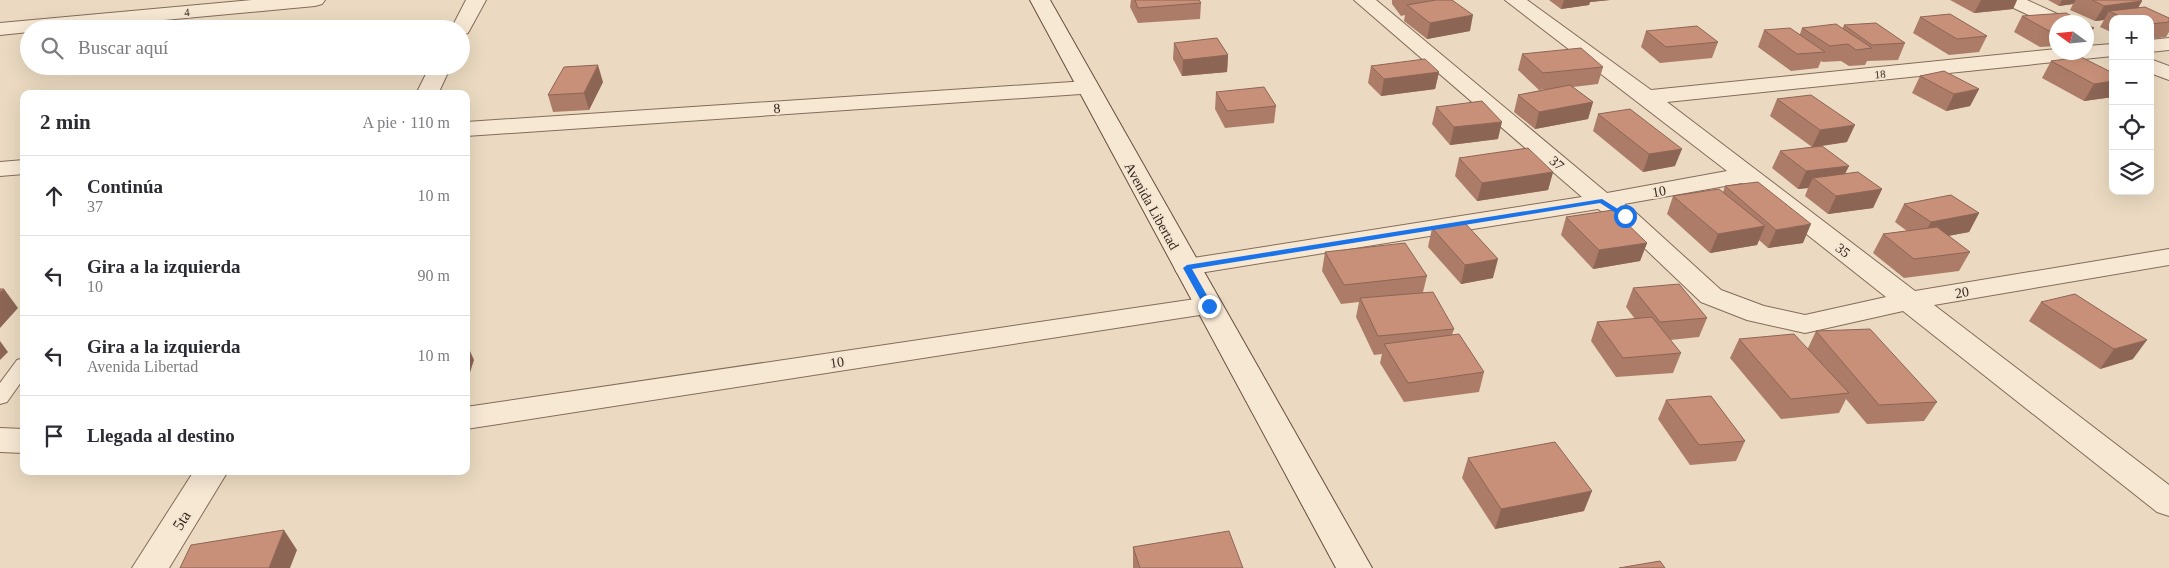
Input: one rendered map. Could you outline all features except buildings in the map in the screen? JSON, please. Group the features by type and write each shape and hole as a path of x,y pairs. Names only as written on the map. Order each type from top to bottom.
{"street":[{"name":"4","path":"98,20 315,0"},
{"path":"466,20 476,0"},
{"name":"Avenida Libertad","path":"1040,0 1354,568"},
{"name":"37","path":"1364,0 1602,201 1625,216 1711,296 1756,314"},
{"name":"35","path":"1515,0 1647,97 2169,503"},
{"path":"2012,0 2049,17"},
{"name":"4","path":"0,29 20,27"},
{"path":"2094,39 2109,47"},
{"path":"2154,46 2169,44"},
{"name":"18","path":"1647,97 2109,49"},
{"path":"2154,67 2169,74"},
{"path":"429,90 436,75"},
{"name":"8","path":"470,129 1087,88"},
{"path":"0,169 20,167"},
{"name":"10","path":"1187,268 1602,201 1747,175"},
{"name":"20","path":"1756,314 1805,324 1909,301 2169,257"},
{"name":"10","path":"470,417 1209,306"},
{"path":"0,440 20,441"},
{"name":"5ta","path":"150,568 209,475"}],"lane":[{"path":"0,397 20,370"}],"route":[{"path":"1209,306 1187,268 1602,201 1625,216"}]}
